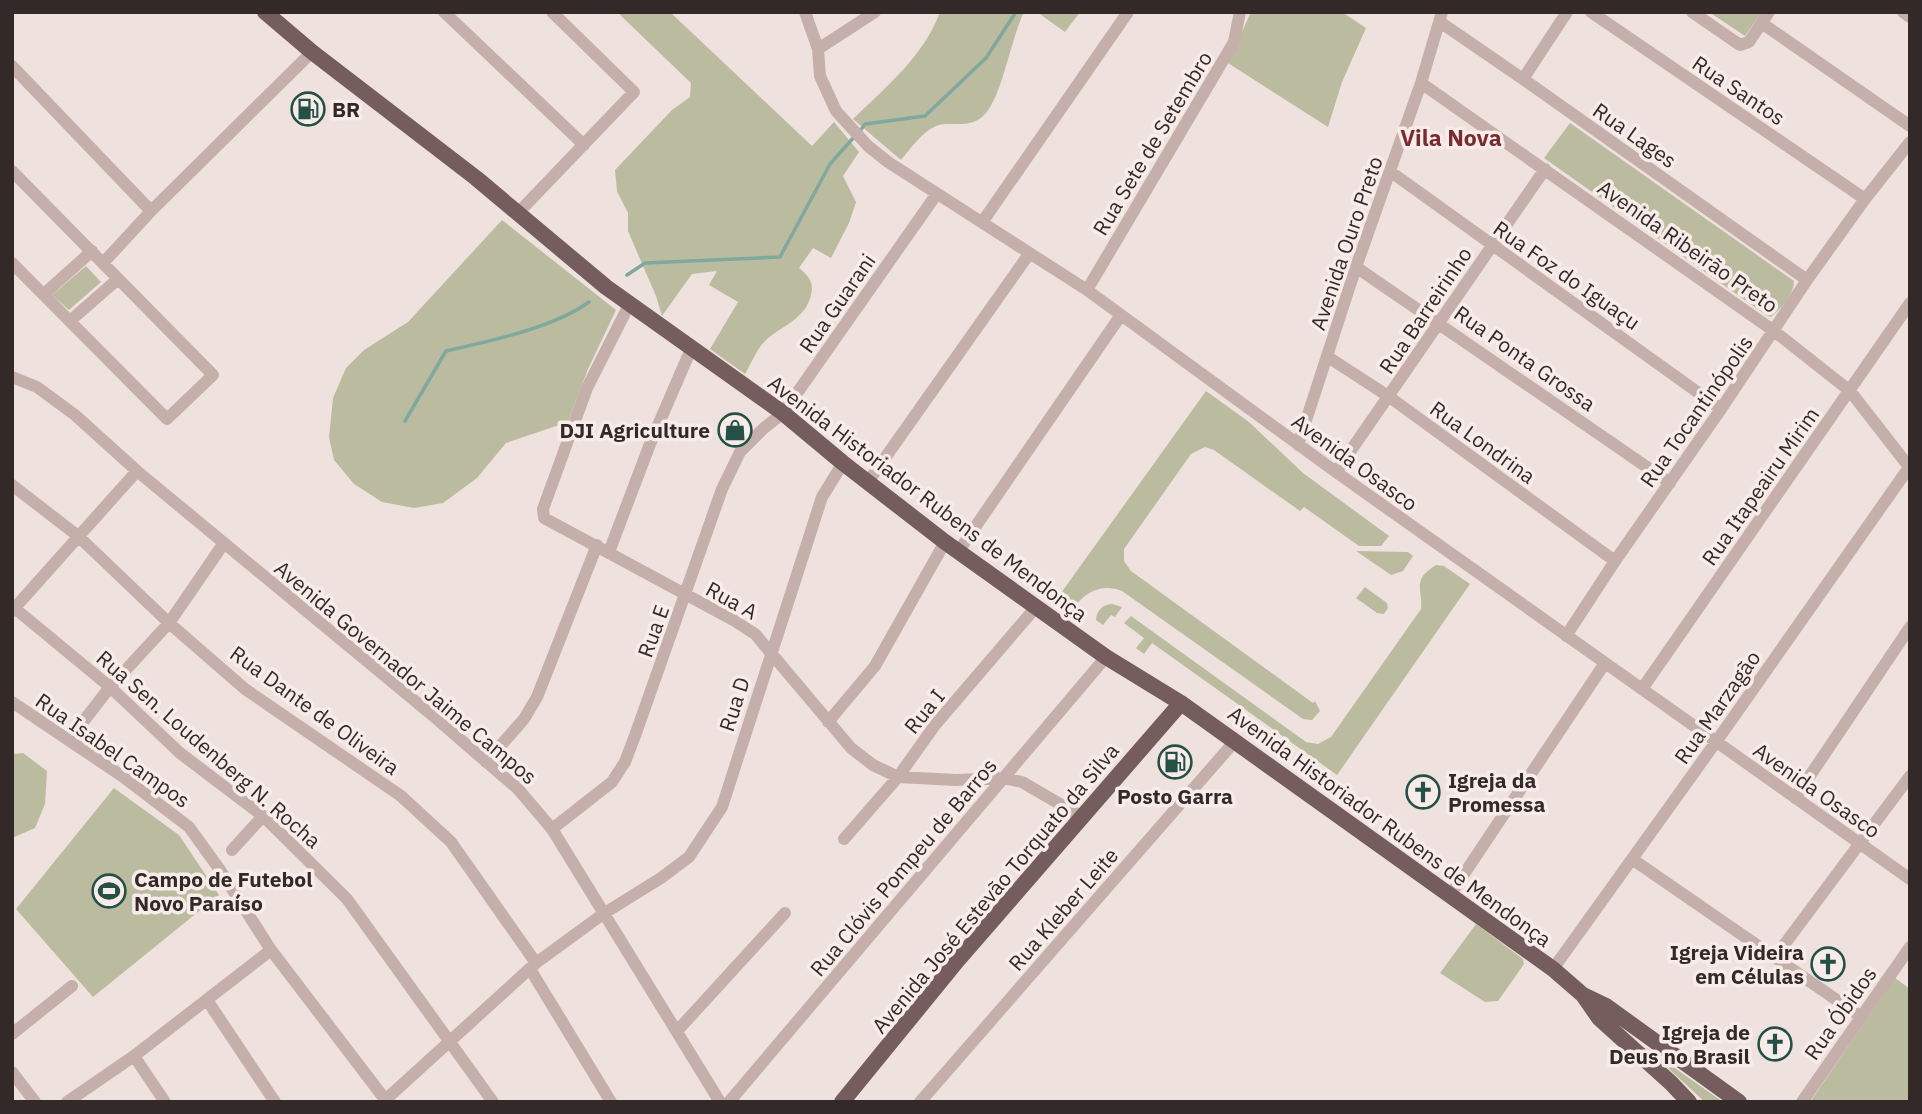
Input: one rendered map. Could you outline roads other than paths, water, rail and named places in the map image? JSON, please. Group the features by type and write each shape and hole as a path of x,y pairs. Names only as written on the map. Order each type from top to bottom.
{"main road":[{"name":"Avenida Historiador Rubens de Mendonça","path":"265,12 629,305 783,413 952,547 1106,657 1181,703 1553,969 1583,995 1606,1006 1739,1102"},
{"name":"Avenida José Estevão Torquato da Silva","path":"842,1102 957,961 1181,703"},
{"name":"Avenida Historiador Rubens de Mendonça","path":"1583,995 1590,1009 1689,1102"},
{"path":"1671,1083 1678,1076 1695,1070"}],"street":[{"path":"444,12 584,145"},
{"path":"518,213 634,92 552,12"},
{"name":"Avenida Osasco","path":"805,12 818,49 820,76 836,111 888,162 1087,290 1298,445 1910,879"},
{"path":"818,49 875,12"},
{"path":"983,221 1128,12"},
{"name":"Rua Sete de Setembro","path":"1087,290 1234,42 1240,12"},
{"path":"1523,79 1567,12"},
{"name":"Rua Santos","path":"1591,12 1865,199"},
{"path":"1692,12 1740,45 1749,42 1766,18 1910,126"},
{"path":"1903,12 1910,17"},
{"name":"Rua Lages","path":"1441,17 1523,79 1807,280"},
{"name":"Avenida Ouro Preto","path":"1298,445 1441,17"},
{"path":"104,262 151,211 312,52"},
{"path":"12,66 151,211"},
{"name":"Avenida Ribeirão Preto","path":"1420,83 1774,331 1850,391 1909,467"},
{"name":"Rua Tocantinópolis","path":"1566,636 1807,280 1910,142"},
{"name":"Rua Barreirinho","path":"1336,472 1545,169"},
{"path":"12,171 213,374 167,419 12,263"},
{"name":"Rua Foz do Iguaçu","path":"1391,172 1721,409"},
{"name":"Rua Guarani","path":"764,428 783,413 936,195"},
{"path":"44,294 92,251"},
{"path":"868,482 1029,254"},
{"name":"Rua Ponta Grossa","path":"1356,267 1670,483"},
{"path":"71,320 118,279"},
{"name":"Rua Itapeairu Mirim","path":"1642,689 1910,303"},
{"name":"Rua A","path":"629,305 587,388 543,509 547,520 755,634 850,748 873,765 898,777 956,780 1003,778 1022,782 1083,817"},
{"path":"828,722 875,666 952,547 1121,314"},
{"path":"485,762 524,719 537,697 691,349"},
{"name":"Rua Londrina","path":"1328,357 1388,396 1615,561"},
{"name":"Avenida Governador Jaime Campos","path":"12,377 37,387 65,408 519,789 552,829 720,1102"},
{"name":"Rua E","path":"552,829 598,795 619,773 686,596 722,489 740,453 764,428"},
{"name":"Rua D","path":"385,1101 533,966 603,914 689,857 722,807 822,496 843,463"},
{"name":"Rua Marzagão","path":"1553,969 1909,467"},
{"path":"13,609 137,471"},
{"name":"Rua Dante de Oliveira","path":"12,485 78,536 245,689 401,796 451,842 533,966 611,1102"},
{"path":"69,740 110,687 169,622 224,543"},
{"name":"Rua I","path":"844,839 898,777 935,725 1037,607"},
{"name":"Rua Sen. Loudenberg N. Rocha","path":"13,609 110,687 180,753 263,816 347,899 493,1102"},
{"path":"1795,798 1910,626"},
{"name":"Rua Clóvis Pompeu de Barros","path":"729,1102 1106,657"},
{"path":"1450,895 1605,663"},
{"name":"Rua Isabel Campos","path":"12,702 122,776 188,827 220,870 271,950 385,1101"},
{"name":"Rua Kleber Leite","path":"920,1102 1234,741"},
{"path":"1775,957 1910,776"},
{"path":"232,850 263,816"},
{"path":"1632,859 1860,1016"},
{"path":"678,1030 785,913"},
{"name":"Rua Óbidos","path":"1802,1102 1910,947"},
{"path":"67,1102 134,1056 271,950"},
{"path":"12,1034 72,986"},
{"path":"207,1000 275,1102"},
{"path":"134,1056 165,1102"},
{"path":"12,1072 36,1102"}],"waterway":[{"path":"860,131 865,124 925,116 986,58 1016,12"},
{"path":"627,275 645,263 780,257 830,164 855,136"},
{"path":"405,421 446,351 540,326 589,302"}],"place":[{"name":"BR","path":"308,109"},
{"name":"DJI Agriculture","path":"735,430"},
{"name":"Posto Garra","path":"1175,762"},
{"name":"Igreja da Promessa","path":"1423,792"},
{"name":"Campo de Futebol Novo Paraíso","path":"109,891"},
{"name":"Igreja Videira em Células","path":"1828,964"},
{"name":"Igreja de Deus no Brasil","path":"1775,1044"}],"district":[{"name":"Vila Nova","path":"1451,137"}]}
